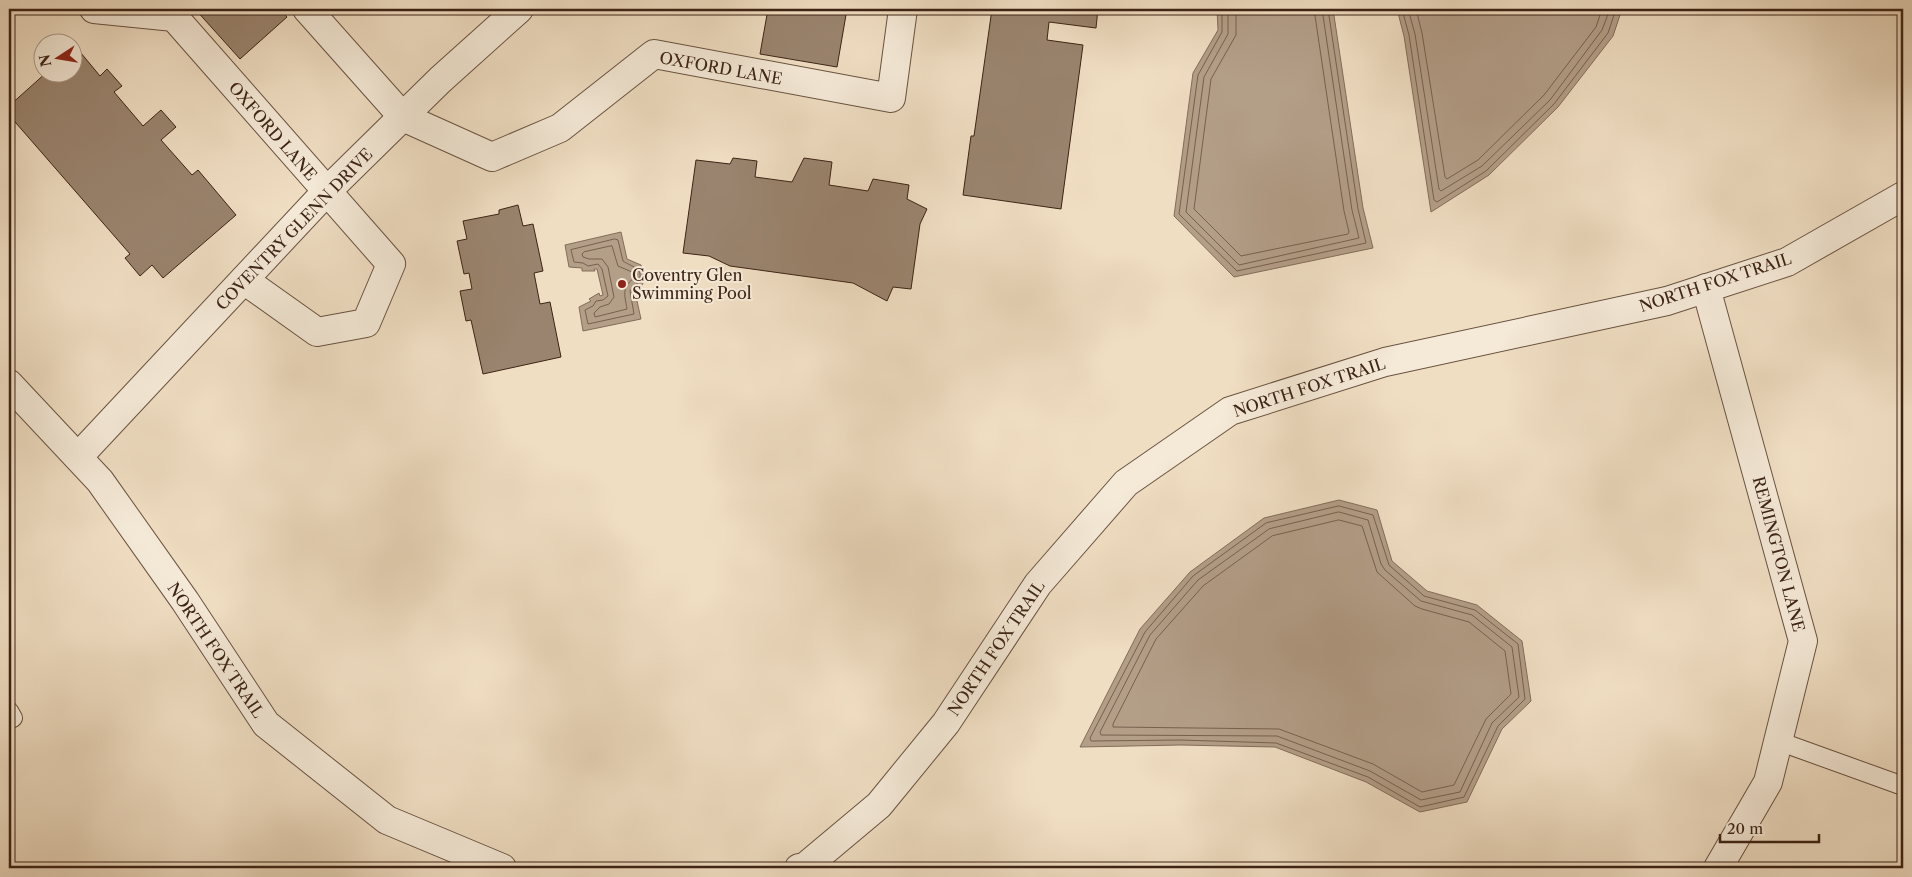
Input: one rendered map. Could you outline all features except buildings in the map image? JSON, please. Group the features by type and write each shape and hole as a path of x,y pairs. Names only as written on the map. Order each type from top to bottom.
{"street":[{"name":"OXFORD LANE","path":"94,9 174,17 391,264 366,322 317,332 244,280"},
{"name":"OXFORD LANE","path":"307,9 403,117 492,156 560,128 654,54 890,98 903,9"},
{"name":"COVENTRY GLENN DRIVE","path":"78,457 326,192 518,9"},
{"name":"NORTH FOX TRAIL","path":"799,868 805,867 880,805 946,723 1038,584 1126,483 1230,410 1385,362 1667,301 1787,262 1903,196"},
{"name":"REMINGTON LANE","path":"1706,288 1803,640 1768,782 1718,868"},
{"name":"NORTH FOX TRAIL","path":"9,384 100,480 180,593 266,724 387,820 502,868"}],"lane":[{"path":"1778,741 1903,786"}],"water":[{"path":"1217,9 1333,9 1363,208 1373,248 1234,277 1174,216 1193,73 1218,30"},
{"path":"1397,9 1622,9 1613,36 1558,107 1489,175 1431,212 1404,36"},
{"name":"Coventry Glen Swimming Pool","path":"621,232 627,259 641,265 644,273 643,283 635,292 641,319 583,331 579,307 591,301 589,299 599,293 600,296 603,295 597,269 594,269 595,271 582,271 582,268 569,267 565,245"},
{"path":"1339,500 1377,510 1392,561 1427,591 1477,605 1522,641 1531,701 1502,729 1467,802 1420,812 1366,782 1275,747 1181,745 1080,747 1140,629 1190,572 1264,518"}],"place":[{"name":"Coventry Glen Swimming Pool","path":"622,284"}]}
